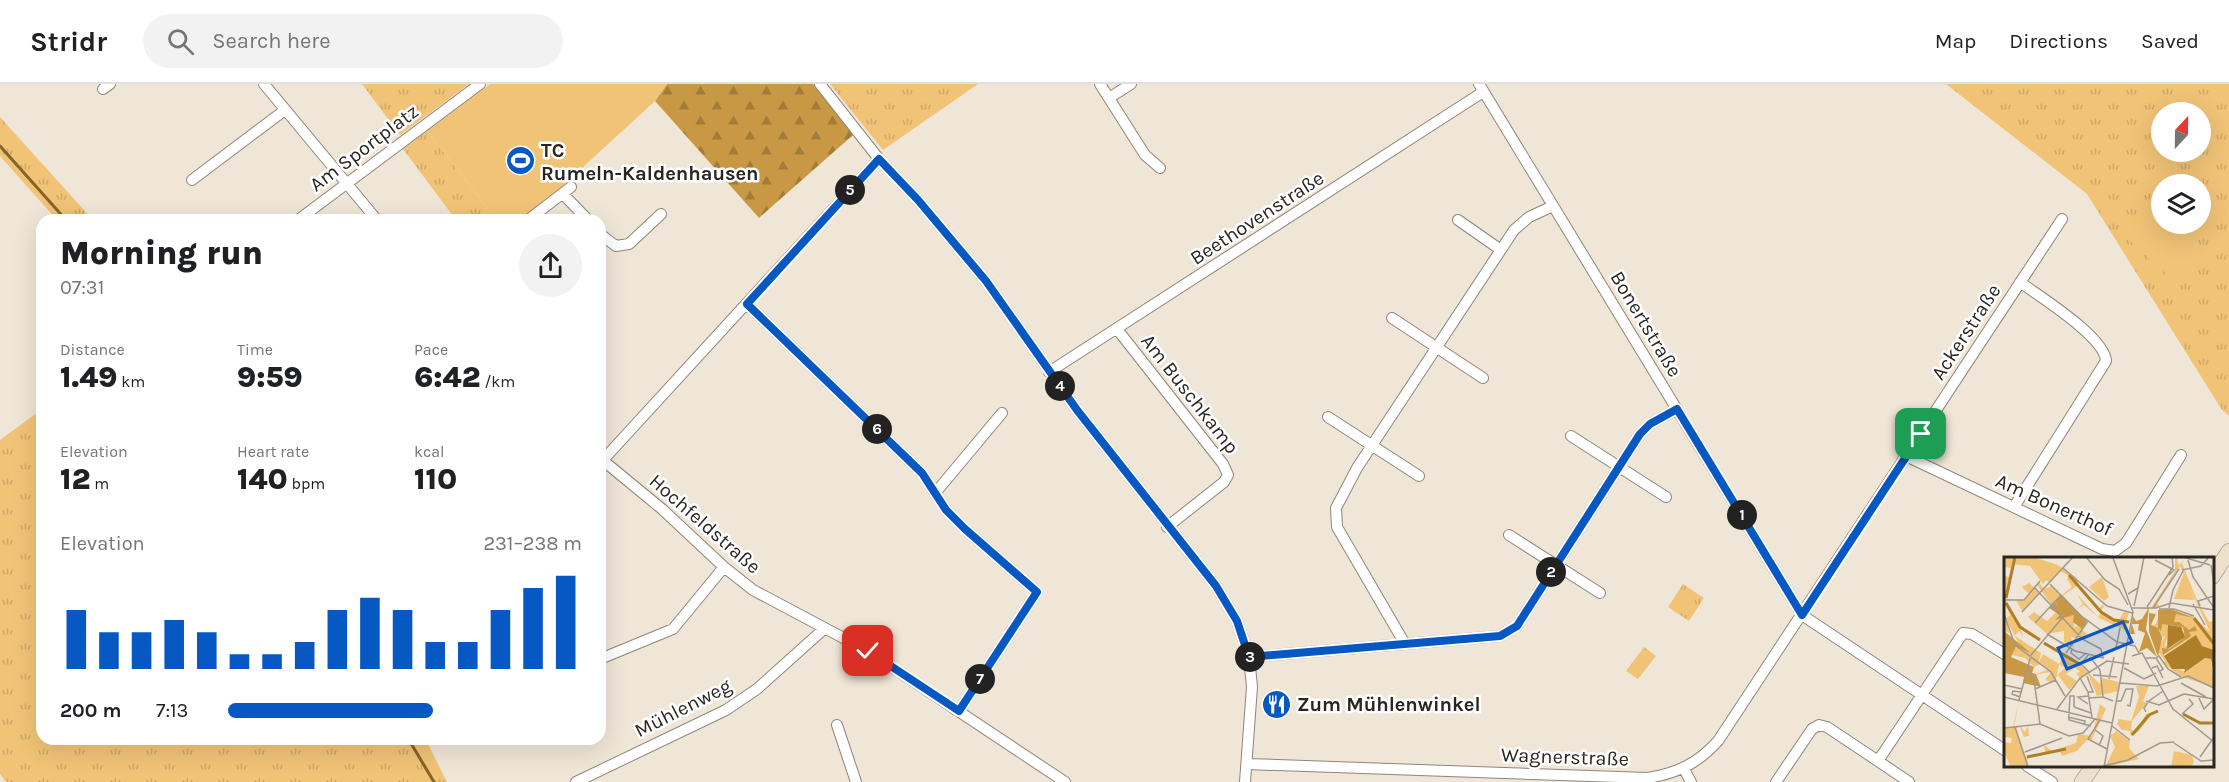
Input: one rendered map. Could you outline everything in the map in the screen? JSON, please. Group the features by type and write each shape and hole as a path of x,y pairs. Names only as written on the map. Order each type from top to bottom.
{"main road":[{"path":"2214,574 2229,551"},
{"path":"2082,782 2092,767"}],"street":[{"path":"264,84 372,214"},
{"name":"Am Sportplatz","path":"305,214 480,84"},
{"path":"820,84 879,159 960,248 992,288 1049,372 1167,527 1216,586 1237,621 1249,657 1252,687 1245,782"},
{"path":"1100,84 1145,154 1160,168"},
{"path":"1109,99 1131,84"},
{"name":"Bonertstraße","path":"1481,88 1802,615 2004,750"},
{"name":"Beethovenstraße","path":"1049,372 1481,88"},
{"path":"192,180 285,110"},
{"path":"606,455 879,159"},
{"path":"536,214 567,190 584,214"},
{"path":"1405,644 1336,527 1336,508 1372,446 1514,230 1529,217 1553,206"},
{"path":"606,238 616,246 630,244 661,214"},
{"name":"Ackerstraße","path":"1802,615 2062,219"},
{"path":"1458,220 1501,250"},
{"path":"2014,507 2106,361 2103,348 2058,309 2020,282"},
{"path":"747,304 901,452 936,492 946,510 965,529 1037,592 959,711"},
{"path":"1392,318 1483,378"},
{"name":"Am Buschkamp","path":"1117,329 1223,464 1228,475 1224,482 1167,527"},
{"path":"1249,657 1500,636 1509,632 1517,626 1640,434 1650,424 1677,409"},
{"path":"936,492 1002,413"},
{"path":"1328,417 1419,476"},
{"path":"1571,436 1666,497"},
{"name":"Am Bonerthof","path":"1906,456 2102,549 2115,551 2126,543 2181,455"},
{"name":"Hochfeldstraße","path":"606,462 753,590 868,651 1065,782"},
{"path":"1509,536 1600,593"},
{"path":"606,657 673,629 724,567"},
{"name":"Wagnerstraße","path":"1247,764 1648,778 1684,769 1705,756 1718,741 1802,615"},
{"name":"Mühlenweg","path":"576,782 726,710 757,689 825,628"},
{"path":"1878,761 1963,633 1972,634 2004,654"},
{"path":"1776,782 1812,729 1819,724 1909,782"},
{"path":"837,725 856,782"},
{"path":"2030,767 2052,782"},
{"path":"1684,769 1691,782"}],"green space":[{"path":"362,84 469,84 400,135"},
{"name":"TC Rumeln-Kaldenhausen","path":"490,84 667,84 655,101 557,191 528,214 492,214 427,131"},
{"path":"667,84 813,84 853,135 759,218 655,101"},
{"path":"830,84 978,84 883,150"},
{"path":"1946,84 2229,84 2229,416 2222,410 2087,194"},
{"path":"0,117 88,214 52,214 0,156"},
{"path":"427,131 492,214 452,214 403,149"},
{"path":"2151,213 2151,234 2173,234 2200,259 2177,284 2127,238"},
{"path":"36,413 36,745 428,745 447,782 6,782 0,774 0,440"},
{"path":"1683,584 1704,598 1689,621 1668,607"},
{"path":"1644,647 1656,656 1638,679 1626,671"}],"waterway":[{"path":"0,146 61,214"},
{"path":"412,745 434,782"}],"place":[{"name":"TC Rumeln-Kaldenhausen","path":"520,161"},
{"name":"Zum Mühlenwinkel","path":"1276,704"}],"route":[{"path":"868,651 959,711 1037,592 965,529 946,510 922,473 747,304 879,159 960,248 1077,410 1167,527 1216,586 1237,621 1249,657 1500,636 1509,632 1517,626 1640,434 1650,424 1677,409 1802,615 1921,434"}]}
